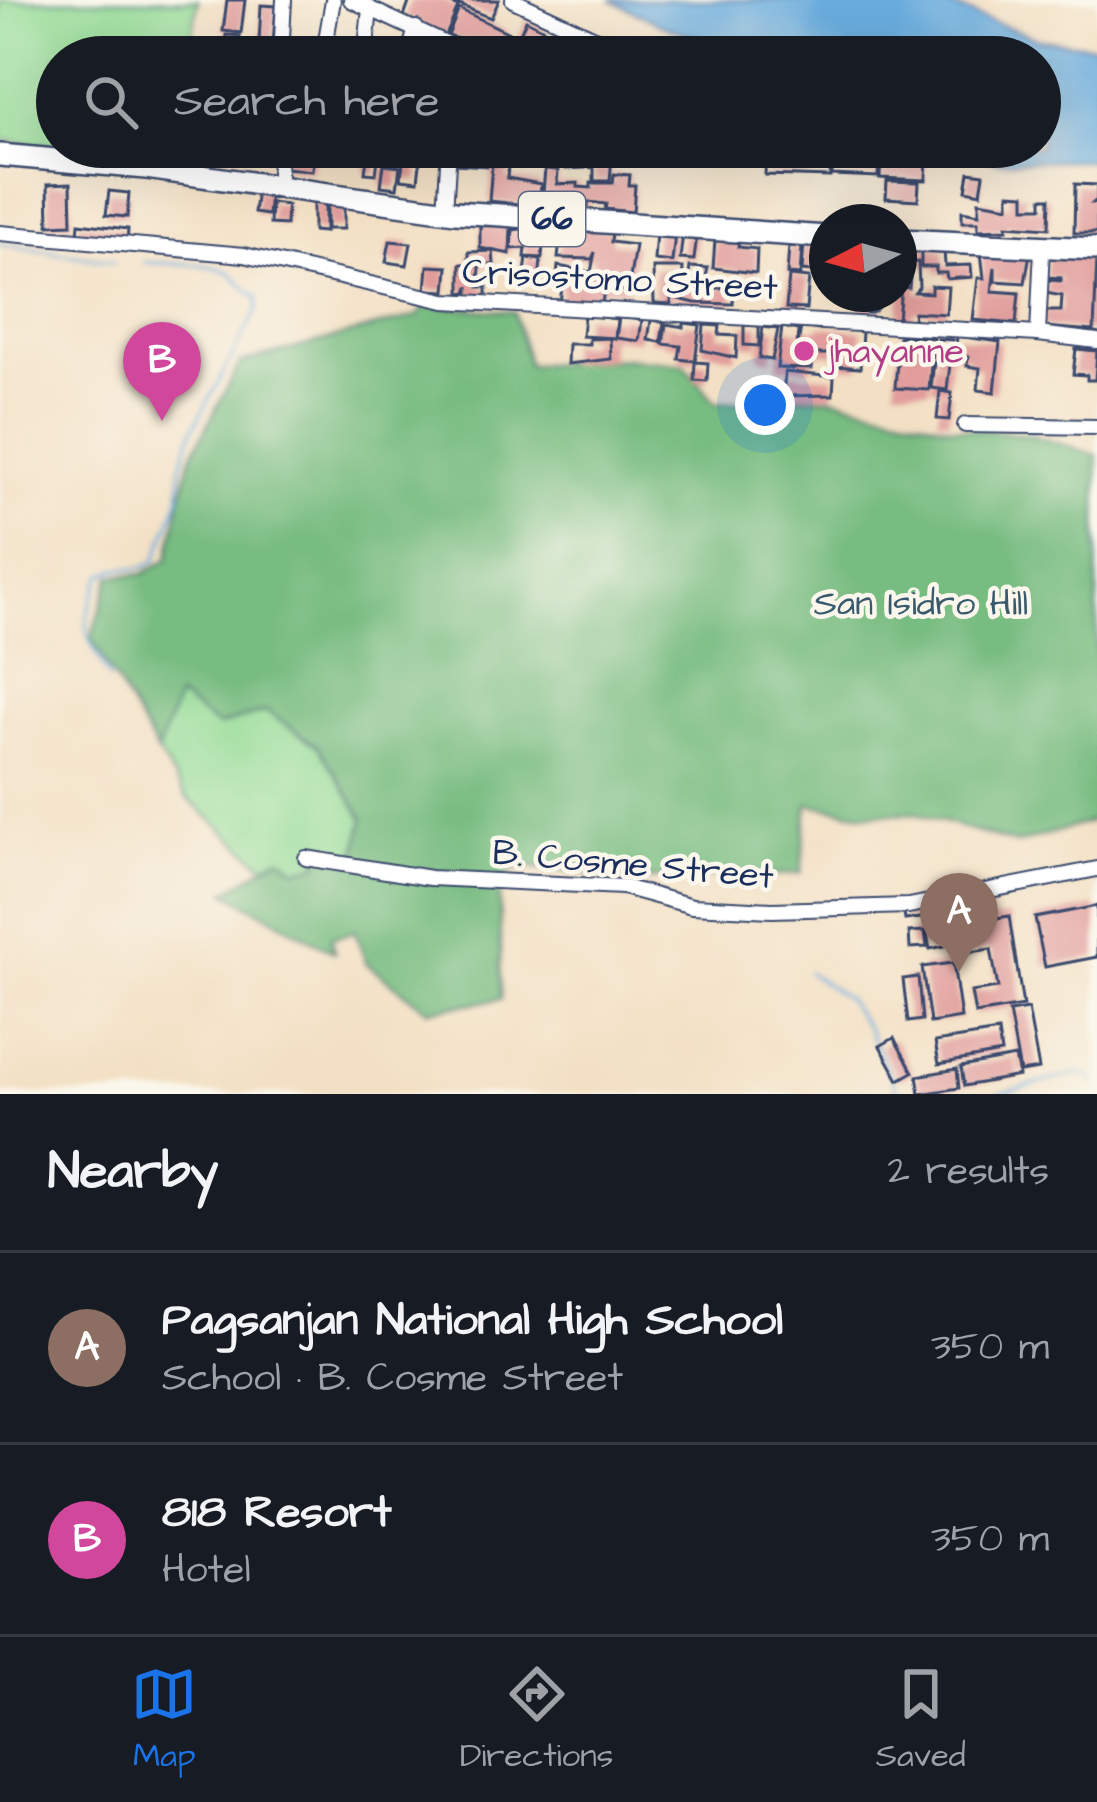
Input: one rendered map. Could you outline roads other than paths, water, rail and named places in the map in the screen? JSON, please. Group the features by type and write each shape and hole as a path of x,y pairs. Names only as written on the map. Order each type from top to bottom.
{"main road":[{"name":"66","path":"0,154 36,157"},
{"name":"66","path":"146,168 445,211 809,236"},
{"path":"917,241 1097,249"}],"street":[{"path":"282,36 284,0"},
{"path":"327,36 333,0"},
{"path":"351,0 432,36"},
{"path":"513,0 590,36"},
{"path":"367,36 370,9"},
{"path":"414,36 416,28"},
{"path":"279,168 279,188"},
{"path":"445,211 448,168"},
{"name":"Crisostomo Street","path":"0,233 244,255 445,301 1097,341"},
{"path":"1038,334 1042,247"},
{"path":"965,425 1097,428"},
{"name":"B. Cosme Street","path":"305,858 430,878 623,887 692,907 772,910 909,906 1097,869"}],"water":[{"path":"610,0 935,0 1031,36 692,36"},
{"path":"1061,42 1097,46 1097,160 1061,160"}],"waterway":[{"path":"0,244 115,261"},
{"path":"110,679 87,629 102,575 145,567 156,560 180,496 181,465 193,429 258,308 257,296 226,271 144,262"},
{"path":"808,972 847,999 899,1094"},
{"path":"998,1094 1080,1073 1097,1082"}],"place":[{"name":"jhayanne","path":"804,351"},
{"name":"818 Resort","path":"162,421"},
{"name":"Pagsanjan National High School","path":"959,972"}],"park label":[{"name":"San Isidro Hill","path":"921,603"}]}
